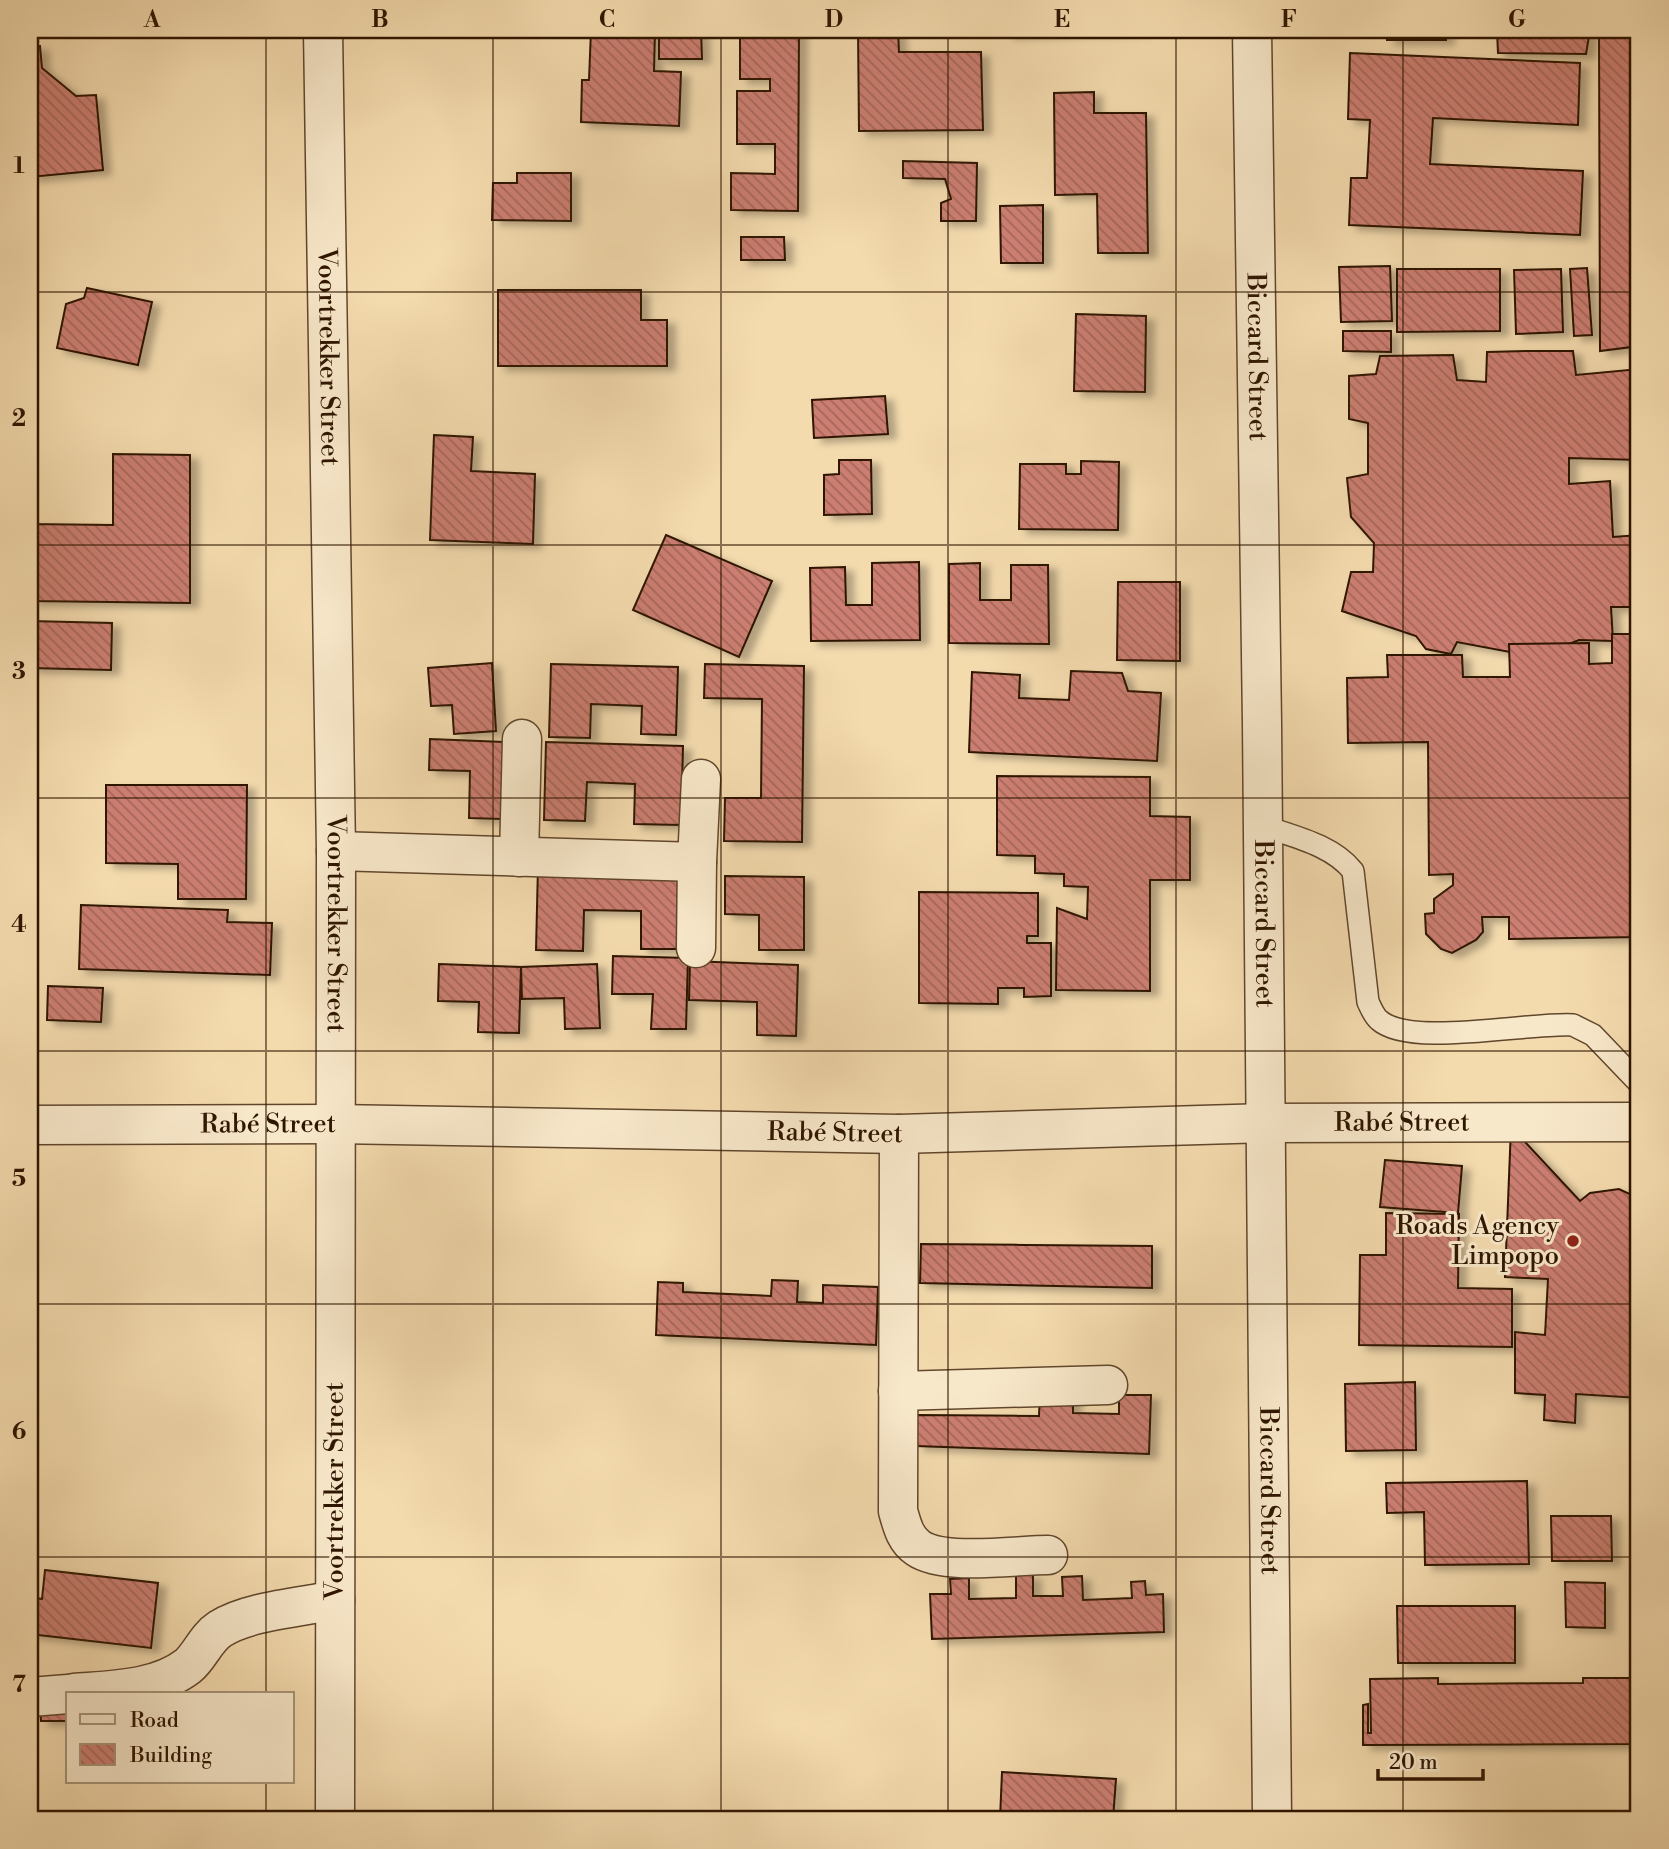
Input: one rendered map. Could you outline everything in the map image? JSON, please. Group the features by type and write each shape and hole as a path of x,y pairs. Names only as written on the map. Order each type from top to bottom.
{"street":[{"name":"Voortrekker Street","path":"323,30 336,851 335,1819"},
{"name":"Biccard Street","path":"1252,30 1264,826 1272,1819"},
{"path":"519,857 522,739"},
{"path":"696,948 701,779"},
{"path":"336,851 697,862"},
{"name":"Rabé Street","path":"30,1125 335,1124 900,1134 1266,1123 1639,1122"},
{"path":"900,1134 898,1511 905,1535 919,1549 959,1558 1048,1555"},
{"path":"898,1391 1108,1385"},
{"path":"86,1692 122,1689 177,1674 191,1663 218,1630 241,1620 335,1600"},
{"path":"30,1697 66,1694"}],"lane":[{"path":"1264,826 1329,851 1345,861 1353,871 1368,1002 1378,1020 1392,1028 1429,1033 1573,1026 1593,1035 1639,1083"}],"building":[{"path":"591,30 655,30 654,71 681,72 679,126 581,122 582,80 589,80"},
{"path":"659,30 701,30 702,59 659,59"},
{"path":"740,30 799,30 798,211 731,210 731,173 775,174 775,144 737,144 737,91 770,91 770,79 740,79"},
{"path":"858,30 898,30 899,52 981,52 983,130 859,131"},
{"path":"1006,30 1143,30 1007,34"},
{"path":"1387,30 1446,30 1446,40 1387,40"},
{"path":"1590,30 1586,54 1498,53 1497,31"},
{"path":"1599,30 1639,30 1639,346 1600,351"},
{"path":"40,46 42,68 76,96 96,95 103,170 30,177 30,47"},
{"path":"1350,53 1580,63 1578,125 1433,118 1430,164 1583,171 1580,235 1349,225 1351,178 1367,178 1370,120 1348,119"},
{"path":"1094,92 1094,113 1146,113 1148,253 1098,253 1097,194 1055,195 1054,93"},
{"path":"903,161 977,163 976,221 941,221 941,203 951,199 945,179 903,178"},
{"path":"517,173 571,173 571,221 492,220 493,183 517,183"},
{"path":"1043,205 1043,263 1001,263 1000,206"},
{"path":"741,237 784,237 785,260 741,260"},
{"path":"1390,266 1392,321 1341,322 1339,267"},
{"path":"1587,268 1592,335 1574,336 1570,269"},
{"path":"1397,269 1500,269 1500,331 1397,332"},
{"path":"1561,269 1563,332 1516,334 1514,270"},
{"path":"87,288 152,302 138,365 57,348 66,304 84,298"},
{"path":"498,290 641,290 641,320 667,320 667,366 498,366"},
{"path":"1076,314 1146,316 1145,392 1074,391"},
{"path":"1343,331 1391,331 1391,352 1343,351"},
{"path":"1573,351 1576,375 1639,369 1639,460 1569,458 1569,484 1610,481 1613,537 1639,535 1639,607 1611,607 1613,641 1579,640 1537,657 1457,642 1451,654 1426,649 1416,636 1342,611 1351,572 1373,572 1374,543 1351,517 1347,478 1368,474 1368,423 1349,419 1349,376 1376,374 1380,356 1453,355 1457,380 1486,382 1487,352"},
{"path":"885,396 888,434 814,438 812,400"},
{"path":"434,435 473,437 471,471 535,474 533,544 430,540"},
{"path":"113,454 190,455 190,603 30,601 30,524 113,525"},
{"path":"839,460 871,460 872,514 824,515 824,475 839,474"},
{"path":"1081,461 1119,462 1118,530 1019,529 1020,464 1066,464 1066,474 1081,474"},
{"path":"666,535 772,581 739,657 633,610"},
{"path":"919,562 920,640 811,641 810,568 845,567 846,605 872,605 872,563"},
{"path":"980,563 980,600 1011,600 1011,565 1048,565 1049,644 949,643 949,564"},
{"path":"1118,582 1180,582 1180,661 1117,660"},
{"path":"30,621 112,623 111,670 30,668"},
{"path":"1612,634 1639,634 1639,937 1509,939 1509,917 1482,917 1483,932 1476,940 1452,953 1441,949 1426,934 1425,914 1434,913 1434,899 1453,885 1453,874 1429,875 1428,742 1348,743 1347,678 1388,677 1387,655 1462,655 1463,677 1510,677 1509,644 1589,643 1589,664 1612,663"},
{"path":"492,663 496,731 454,734 452,705 431,706 428,668"},
{"path":"551,664 678,667 676,735 641,734 642,706 591,704 590,738 549,737"},
{"path":"705,664 804,666 802,842 724,841 725,798 761,798 762,699 704,698"},
{"path":"1071,671 1122,673 1128,691 1161,693 1157,761 969,752 972,672 1020,675 1019,698 1069,700"},
{"path":"430,739 504,742 502,819 469,818 470,771 429,770"},
{"path":"546,742 683,746 681,825 634,824 635,784 587,782 585,821 544,820"},
{"path":"997,776 1150,777 1150,816 1190,817 1190,880 1150,880 1150,991 1056,990 1057,908 1087,919 1088,887 1064,886 1064,874 1035,873 1035,856 997,855"},
{"path":"106,785 247,785 246,899 178,899 178,864 106,863"},
{"path":"538,865 685,869 679,949 641,949 641,911 584,910 583,951 536,950"},
{"path":"725,876 804,877 804,950 759,950 759,915 725,914"},
{"path":"919,892 1038,893 1038,936 1027,936 1027,943 1051,943 1051,996 1024,997 1024,988 998,988 998,1004 919,1003"},
{"path":"81,905 228,910 227,922 272,923 270,975 79,969"},
{"path":"613,956 688,958 686,1029 651,1029 653,994 612,994"},
{"path":"690,961 798,965 796,1036 757,1035 757,1002 689,1000"},
{"path":"439,964 521,967 519,1033 478,1032 479,1002 438,1001"},
{"path":"597,964 600,1028 565,1029 564,998 522,999 521,967"},
{"path":"48,986 103,988 101,1022 47,1020"},
{"name":"Roads Agency Limpopo","path":"1511,1127 1580,1201 1590,1193 1619,1189 1634,1196 1639,1203 1639,1398 1576,1394 1575,1423 1544,1420 1545,1395 1515,1393 1515,1332 1545,1335 1548,1279 1505,1277"},
{"path":"1385,1160 1462,1166 1458,1213 1380,1207"},
{"path":"1386,1213 1459,1214 1458,1288 1512,1289 1512,1347 1359,1345 1360,1255 1386,1255"},
{"path":"921,1244 1152,1246 1152,1288 920,1283"},
{"path":"772,1280 798,1281 797,1302 823,1303 823,1285 878,1287 876,1345 656,1335 658,1282 683,1283 683,1292 771,1296"},
{"path":"1415,1382 1416,1450 1346,1451 1345,1384"},
{"path":"1040,1393 1073,1394 1073,1413 1119,1414 1119,1395 1151,1395 1149,1454 916,1446 917,1415 1039,1416"},
{"path":"1527,1481 1529,1564 1425,1565 1424,1512 1387,1513 1386,1483"},
{"path":"1551,1516 1611,1516 1612,1561 1552,1561"},
{"path":"45,1570 158,1583 151,1648 30,1634 30,1597 42,1599"},
{"path":"1016,1575 1033,1575 1033,1596 1063,1596 1062,1577 1082,1576 1083,1600 1132,1598 1131,1582 1145,1581 1146,1595 1163,1594 1164,1632 932,1639 930,1594 951,1594 950,1579 969,1578 969,1599 1016,1598"},
{"path":"1565,1582 1605,1583 1605,1628 1566,1627"},
{"path":"1397,1606 1515,1606 1515,1663 1398,1663"},
{"path":"1438,1678 1438,1684 1583,1683 1583,1678 1639,1678 1639,1744 1363,1745 1363,1705 1368,1704 1368,1733 1371,1733 1370,1679"},
{"path":"40,1705 66,1705 66,1721 41,1721"},
{"path":"1002,1772 1116,1779 1113,1819 1000,1819"}],"place":[{"name":"Roads Agency Limpopo","path":"1573,1241"}]}
